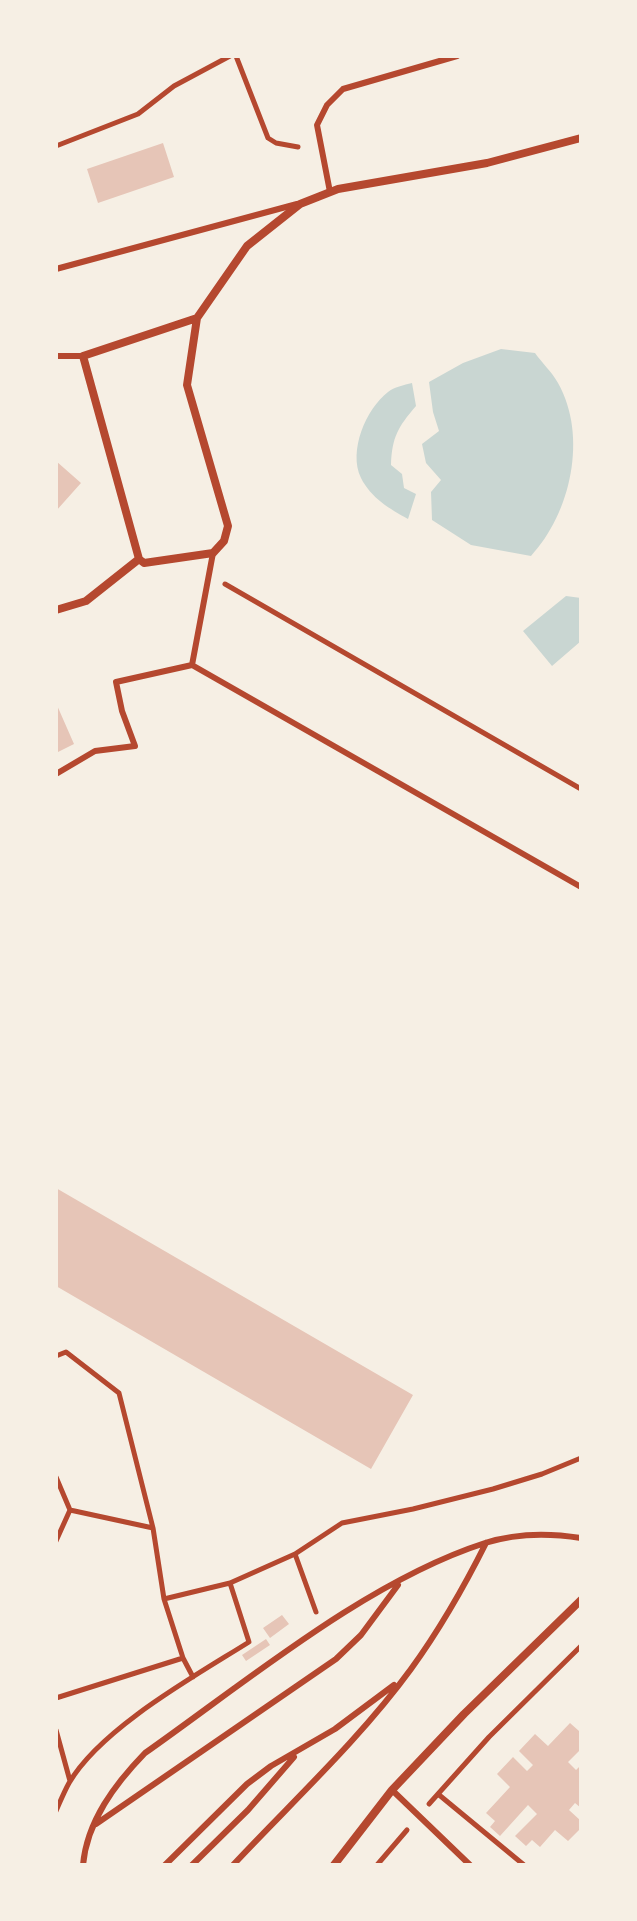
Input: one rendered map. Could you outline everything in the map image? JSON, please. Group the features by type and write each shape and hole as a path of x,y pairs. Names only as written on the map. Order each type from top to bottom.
{"street":[{"path":"197,318 83,356 139,559 147,563 213,553 224,541 228,526 187,385 197,318 247,246 300,204 330,192 487,163 581,138"},
{"path":"56,610 86,601 139,559"},
{"path":"334,1865 392,1790 464,1714 581,1600"}],"lane":[{"path":"330,192 317,125 327,105 343,89 457,56"},
{"path":"56,269 300,204"},
{"path":"56,356 83,356"},
{"path":"192,665 213,553"},
{"path":"56,774 95,751 135,746 122,711 116,682 192,665 581,887"},
{"path":"83,1865 93,1826 125,1773 145,1753 323,1627 423,1569 486,1543 553,1534 581,1538"},
{"path":"233,1865 409,1672 458,1597 486,1543"},
{"path":"93,1826 336,1659 361,1635 400,1582"},
{"path":"165,1865 247,1784 367,1707 409,1672"},
{"path":"192,1865 248,1810 298,1752"},
{"path":"392,1790 470,1865"}],"path":[{"path":"56,146 138,114 174,86 230,56"},
{"path":"236,56 268,138 276,143 298,147"},
{"path":"207,574 581,789"},
{"path":"56,1356 66,1352 119,1393 153,1528 164,1599 183,1658 193,1677"},
{"path":"164,1599 230,1583 295,1554 342,1523 493,1489 581,1458"},
{"path":"56,1477 70,1510 56,1541"},
{"path":"70,1510 153,1528"},
{"path":"295,1554 317,1616"},
{"path":"56,1811 70,1781 95,1751 193,1677 249,1642 230,1583"},
{"path":"524,1865 438,1794 489,1737 581,1646"},
{"path":"56,1698 183,1658"},
{"path":"56,1730 70,1781"}],"shaded area":[{"path":"501,349 535,353 558,383 572,426 571,473 565,496 545,538 531,556 471,545 432,520 431,492 441,480 426,463 422,444 439,431 429,382 463,363"},
{"path":"412,383 416,406 397,433 391,465 402,474 404,488 416,494 408,519 370,491 361,478 357,456 361,431 380,399 390,390"},
{"path":"566,596 581,598 581,641 552,666 523,631"}],"building":[{"path":"163,143 174,177 98,203 87,169"},
{"path":"56,461 81,483 56,511"},
{"path":"56,703 74,744 56,753"},
{"path":"56,1188 413,1395 371,1469 56,1286"},
{"path":"282,1615 289,1624 270,1638 263,1628"},
{"path":"266,1639 270,1645 246,1661 242,1655"},
{"path":"570,1723 579,1731 581,1729 581,1749 568,1762 576,1770 581,1765 581,1808 575,1803 569,1810 581,1821 581,1828 568,1841 555,1830 540,1847 532,1840 526,1846 515,1836 537,1814 528,1805 500,1836 490,1827 495,1821 486,1813 510,1787 497,1774 513,1757 527,1771 533,1765 519,1751 535,1734 548,1746"}]}
